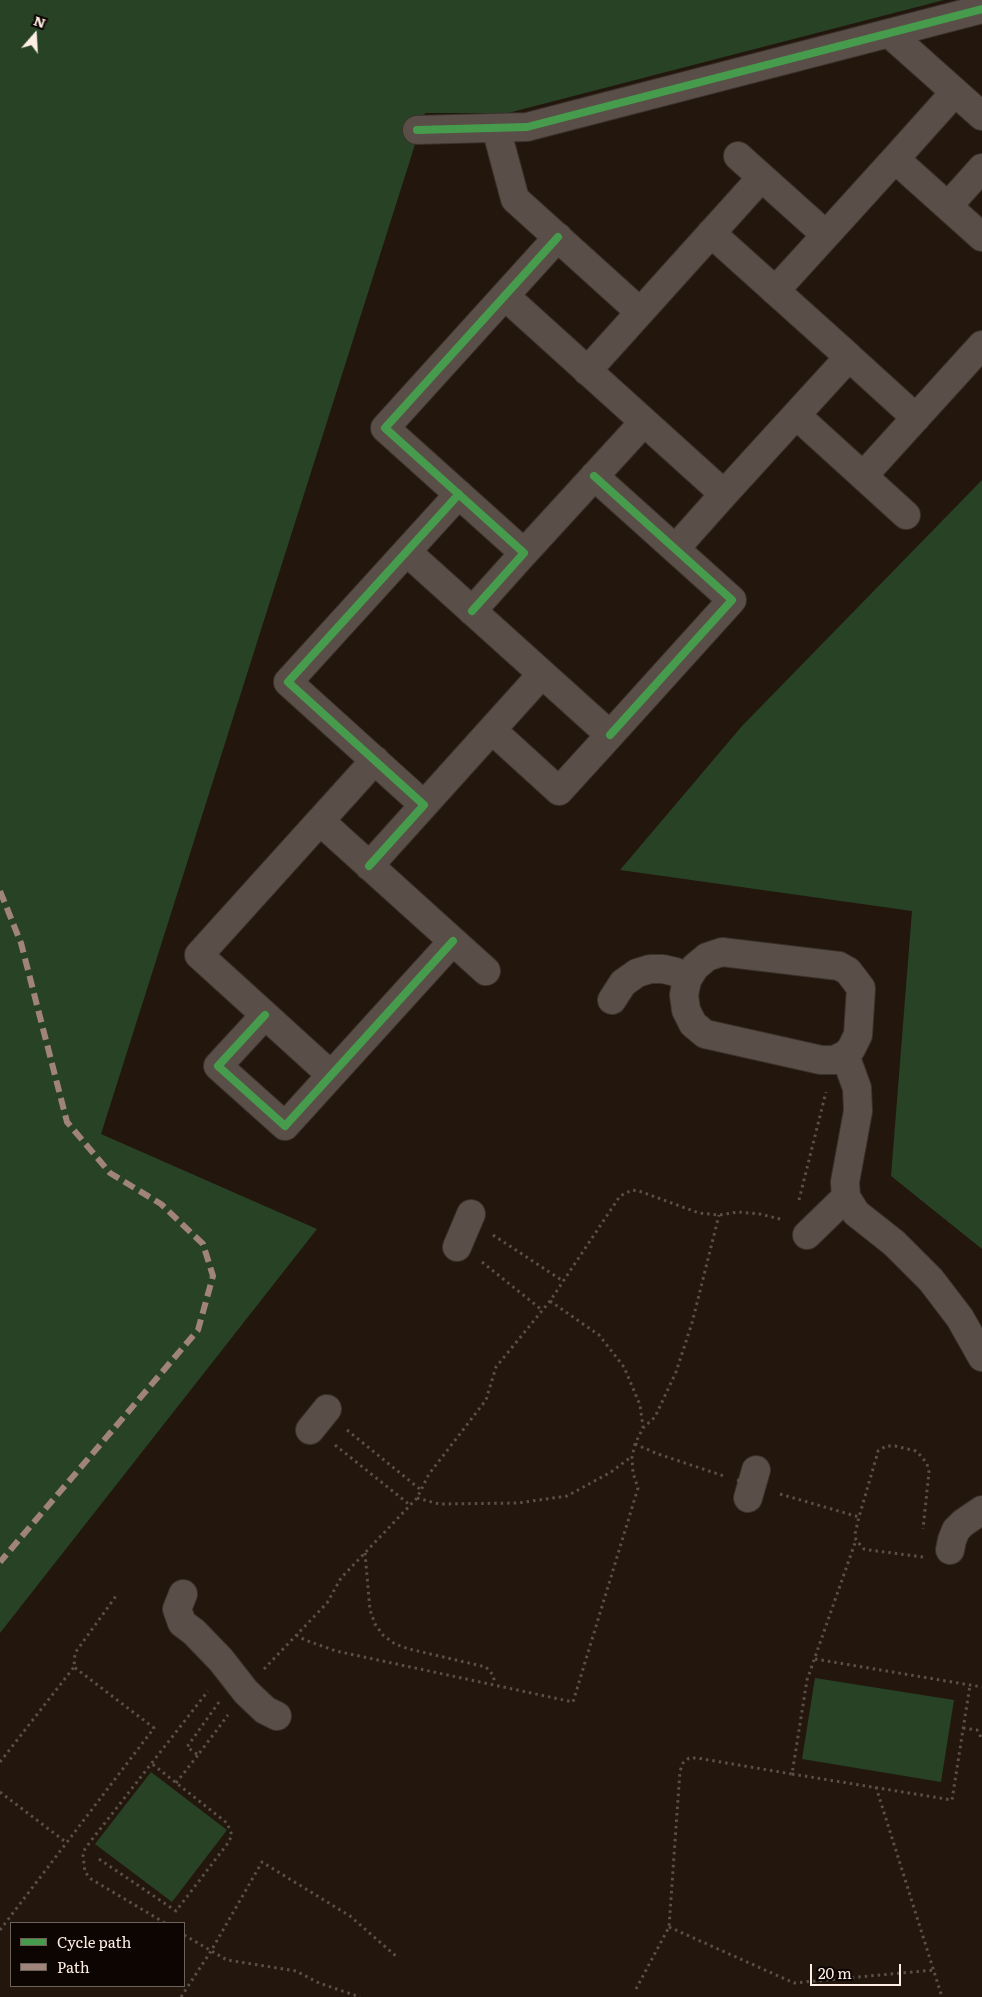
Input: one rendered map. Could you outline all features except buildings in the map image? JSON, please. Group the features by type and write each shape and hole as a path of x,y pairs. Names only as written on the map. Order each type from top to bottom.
{"street":[{"path":"416,130 527,127 982,10"},
{"path":"890,34 982,116"},
{"path":"775,291 956,92"},
{"path":"496,128 515,199 640,312"},
{"path":"738,156 826,235"},
{"path":"895,159 982,237"},
{"path":"948,206 982,168"},
{"path":"587,371 762,178"},
{"path":"711,233 916,418"},
{"path":"524,554 385,428 558,237"},
{"path":"505,296 724,494"},
{"path":"863,476 982,345"},
{"path":"675,549 849,357"},
{"path":"796,415 906,515"},
{"path":"472,611 644,422"},
{"path":"492,730 559,791 732,600 594,476"},
{"path":"424,805 288,682 459,494"},
{"path":"407,552 610,735"},
{"path":"369,866 542,674"},
{"path":"332,1075 199,955 375,760"},
{"path":"320,821 486,971"},
{"path":"265,1015 218,1066 285,1126 453,941"},
{"path":"722,952 839,966 848,971 861,988 858,1035 851,1049 839,1058 821,1060 705,1034 694,1024 686,1010 684,995 687,980 695,967 707,957 722,952"},
{"path":"612,1000 623,982 638,973 650,969 663,968 676,972 687,980"},
{"path":"839,1058 858,1088 858,1111 845,1182 846,1197 856,1213 894,1243 932,1280 960,1318 982,1357"},
{"path":"798,1227 846,1197"},
{"path":"457,1247 471,1214"},
{"path":"310,1430 327,1409"},
{"path":"940,1554 952,1540 956,1530 982,1510"},
{"path":"184,1594 177,1609 182,1623 194,1632 221,1660 235,1693 278,1716"}],"path":[{"path":"797,1209 839,1058"},
{"path":"198,1755 187,1747 235,1693 258,1676 327,1603 341,1578 417,1498 429,1474 486,1400 496,1367 550,1301 616,1201 626,1192 639,1191 699,1213 719,1215 738,1212 760,1214 798,1227"},
{"path":"296,1635 336,1650 573,1702 638,1488 633,1473 632,1457 635,1444 643,1428 655,1417 676,1372 692,1323 719,1215"},
{"path":"490,1244 493,1235 563,1281"},
{"path":"482,1262 542,1310"},
{"path":"550,1301 598,1335 624,1367 640,1405 643,1428"},
{"path":"410,1505 335,1446 347,1430 422,1490"},
{"path":"635,1444 658,1454 751,1484"},
{"path":"922,1538 929,1472 922,1457 916,1451 890,1446 878,1451 855,1534 859,1545 869,1550 920,1557 940,1554"},
{"path":"417,1498 439,1504 518,1503 567,1496 611,1472 632,1457"},
{"path":"775,1492 859,1517"},
{"path":"792,1774 807,1680 856,1540"},
{"path":"920,1557 921,1547"},
{"path":"365,1553 370,1610 375,1624 384,1635 395,1644 409,1649 486,1667 493,1675 495,1684"},
{"path":"0,1762 74,1667 75,1654 116,1596"},
{"path":"815,1659 982,1687"},
{"path":"0,1930 154,1728 74,1667"},
{"path":"163,1922 91,1878 85,1872 83,1865 85,1849 213,1685"},
{"path":"636,1988 669,1927 680,1771 683,1763 689,1758 697,1758 952,1800 970,1685"},
{"path":"176,1783 198,1755 235,1693"},
{"path":"963,1728 977,1730 982,1739"},
{"path":"99,1859 176,1911 228,1843 232,1835 227,1823 152,1763"},
{"path":"876,1788 942,1997"},
{"path":"0,1792 67,1842"},
{"path":"181,1997 212,1951 262,1862 350,1916 397,1957"},
{"path":"669,1927 794,1983 934,1970"},
{"path":"185,1936 228,1960 296,1971 319,1983 360,1997"}],"green space":[{"path":"0,0 944,0 508,113 425,113 101,1134 317,1229 0,1633"},
{"path":"982,480 982,1249 891,1176 912,911 620,870 742,726"},
{"path":"815,1678 954,1700 941,1782 802,1759"},
{"path":"151,1772 227,1830 172,1902 95,1844"}],"marked path":[{"path":"0,891 21,943 67,1122 110,1173 161,1204 203,1244 213,1276 198,1330 0,1562"}],"cycle path":[{"path":"417,130 527,127 982,9"},
{"path":"472,611 524,553 385,428 558,237"},
{"path":"594,476 732,600 610,735"},
{"path":"369,866 424,805 288,682 459,494"},
{"path":"265,1015 218,1066 285,1126 453,941"}]}
